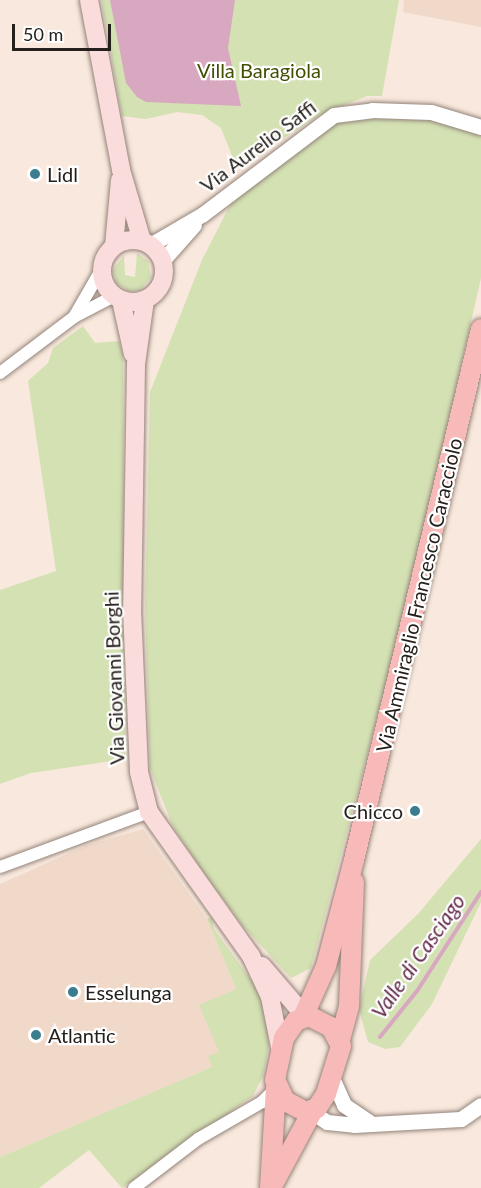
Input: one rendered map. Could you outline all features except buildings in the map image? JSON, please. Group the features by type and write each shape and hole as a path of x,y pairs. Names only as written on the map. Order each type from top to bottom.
{"main road":[{"path":"89,0 121,170 146,243 162,261 159,288 145,300 117,298 103,280 101,270 114,246 121,170"},
{"path":"114,246 123,241 146,243"},
{"name":"Via Giovanni Borghi","path":"117,298 136,364"},
{"name":"Via Giovanni Borghi","path":"145,300 136,364 134,702 139,772 149,812 251,957 293,999 304,1015"},
{"name":"Via Ammiraglio Francesco Caracciolo","path":"280,1047 296,1021 304,1015 317,988 354,860 481,329"},
{"name":"Via Ammiraglio Francesco Caracciolo","path":"333,1080 349,1006 354,860"},
{"name":"Via Giovanni Borghi","path":"251,957 273,1005 280,1047"},
{"path":"293,999 303,999 317,988"},
{"path":"304,1015 327,1023 340,1040"},
{"path":"270,1188 280,1047"},
{"path":"270,1188 300,1137 320,1117 333,1080"},
{"path":"276,1088 290,1105 320,1117"}],"street":[{"name":"Via Aurelio Saffi","path":"146,243 203,214 334,115 372,110 431,112 481,127"},
{"name":"Via Aurelio Saffi","path":"162,261 203,214"},
{"path":"74,317 101,270"},
{"path":"0,372 74,317 117,298"},
{"path":"0,867 149,812"},
{"path":"333,1080 344,1105 369,1122"},
{"path":"134,1188 204,1135 262,1102 276,1088"},
{"path":"320,1117 344,1125 461,1119 481,1105"}],"shaded area":[{"path":"110,0 235,0 228,48 241,106 146,102 137,97 126,83"},
{"path":"404,0 481,0 481,27 403,12"},
{"path":"143,829 207,919 236,989 219,1052 212,1067 0,1157 0,884 87,845"}],"green space":[{"name":"Villa Baragiola","path":"101,0 399,0 382,96 367,96 320,115 237,168 221,128 202,115 177,112 146,119 122,116"},
{"path":"356,117 428,117 481,134 481,278 404,615 311,968 291,978 242,925 201,869 173,827 150,768 145,608 150,392 202,260 231,203 331,124"},
{"path":"137,253 148,261 151,277 140,290 129,291 116,283 113,270 124,255 125,275 135,277"},
{"path":"83,326 95,343 119,341 123,355 125,759 31,773 0,784 0,590 56,571 28,381 48,363 53,348"},
{"path":"481,839 481,902 432,1004 400,1047 385,1049 368,1042 359,1009 370,960 418,914"},
{"path":"212,917 214,929 259,991 267,1018 269,1045 263,1076 253,1096 122,1188 89,1150 39,1188 0,1188 0,1157 212,1067 208,1056 219,1052 199,1005 236,989 207,919"}],"waterway":[{"name":"Valle di Casciago","path":"380,1037 417,991 481,892"}],"place":[{"name":"Lidl","path":"35,174"},
{"name":"Chicco","path":"415,811"},
{"name":"Esselunga","path":"73,992"},
{"name":"Atlantic","path":"36,1035"}]}
